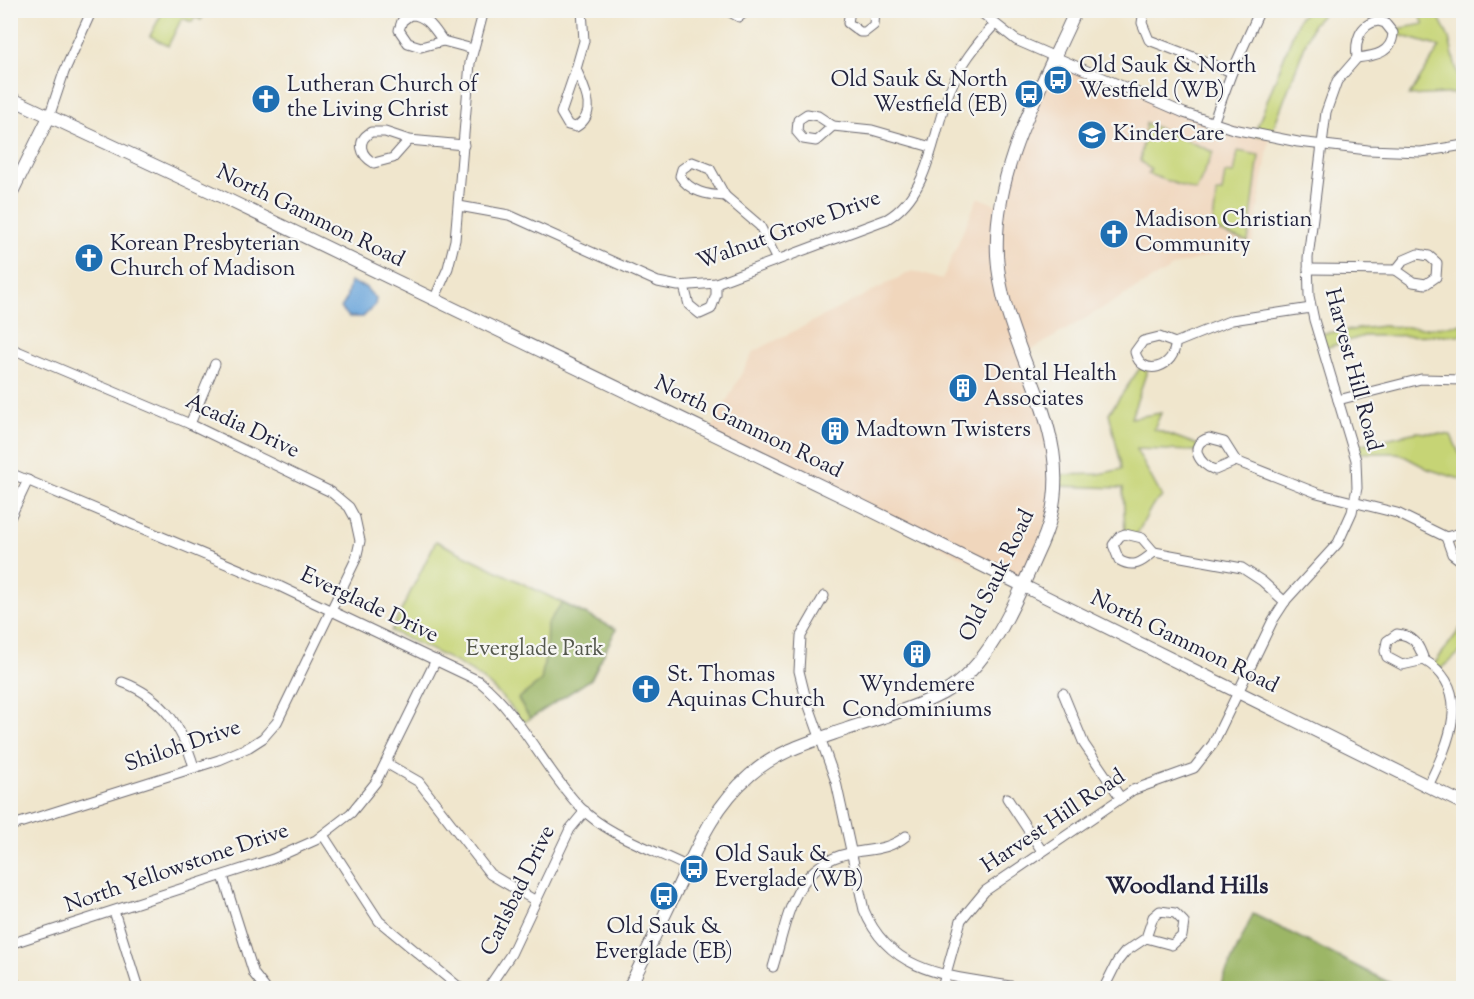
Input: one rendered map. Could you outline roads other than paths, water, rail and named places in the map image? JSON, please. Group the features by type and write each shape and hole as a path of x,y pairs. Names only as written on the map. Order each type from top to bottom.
{"main road":[{"name":"Old Sauk Road","path":"629,988 713,818 737,787 767,762 820,738 910,707 958,683 984,656 1042,542 1052,514 1056,465 1049,428 1004,296 997,256 997,228 1010,165 1055,57 1056,44 1076,10"},
{"name":"North Gammon Road","path":"10,98 848,499 1464,804"},
{"path":"10,196 49,117"}],"street":[{"path":"49,117 64,72 92,10"},
{"path":"434,300 452,255 459,206 473,49 484,10"},
{"path":"576,69 590,107 587,116 576,127 568,125 561,113 584,41 582,10"},
{"path":"726,10 739,17 748,10"},
{"path":"850,10 848,23 852,28 865,32 874,25 875,10"},
{"path":"978,10 994,25 1016,40 1213,123 1254,135 1368,150 1421,152 1464,145"},
{"path":"1144,10 1142,23 1149,40 1232,72"},
{"path":"1213,123 1232,72 1260,10"},
{"path":"443,41 425,19 417,15 405,18 400,26 400,35 412,45 421,47 443,41 473,49"},
{"name":"Harvest Hill Road","path":"942,988 954,936 971,905 985,891 1120,797 1144,785 1187,772 1201,762 1285,602 1338,543 1349,523 1357,488 1356,460 1311,308 1308,269 1310,232 1329,99 1337,81 1357,58 1381,54 1390,46 1393,33 1385,23 1373,21 1361,31 1356,44 1357,58"},
{"name":"Walnut Grove Drive","path":"459,206 509,215 658,282 684,286 716,283 895,215 905,206 918,186 951,87 970,54 994,25"},
{"path":"833,126 872,130 931,147"},
{"path":"410,140 393,158 385,161 374,163 362,154 362,139 370,132 386,132 410,140 464,145"},
{"path":"725,196 694,190 681,178 682,169 692,162 710,169 725,196 760,226 777,260"},
{"path":"1308,269 1396,270"},
{"path":"684,286 689,305 700,314 711,309 715,303 716,283"},
{"path":"1175,343 1232,320 1311,308"},
{"name":"Acadia Drive","path":"10,348 190,424 331,492 349,507 359,528 359,550 332,610"},
{"path":"190,424 214,364"},
{"path":"1338,400 1421,379 1464,380"},
{"path":"1236,461 1310,491 1397,513 1446,537 1464,532"},
{"name":"Everglade Drive","path":"10,473 332,610 479,681 496,696 585,812 614,831 688,867"},
{"path":"10,518 28,480"},
{"path":"1446,537 1452,554 1464,563"},
{"path":"1154,552 1242,568 1262,581 1285,602"},
{"path":"824,596 805,625 798,658 805,695 836,782 864,910 885,945 906,962 945,973 1021,988"},
{"name":"Shiloh Drive","path":"10,826 241,751 270,731 278,720 332,610"},
{"name":"North Yellowstone Drive","path":"10,944 292,852 323,835 362,802 386,763 436,660"},
{"path":"1424,660 1449,677 1458,698 1459,712 1458,724 1428,786"},
{"path":"122,682 157,700 172,717 183,736 194,767"},
{"path":"1063,693 1080,737 1120,797"},
{"path":"386,763 419,782 490,874 536,901"},
{"path":"1007,798 1042,851"},
{"name":"Carlsbad Drive","path":"488,988 511,954 570,829 585,812"},
{"path":"323,835 379,921 460,988"},
{"path":"773,967 802,881 818,865 852,853 895,845 906,836"},
{"path":"223,876 254,974 265,988"},
{"path":"114,911 138,988"},
{"path":"1104,988 1121,957 1146,938 1154,917 1160,911 1175,913 1184,922 1182,936 1172,945 1146,938"},
{"path":"10,971 17,988"}],"water":[{"path":"350,282 365,287 376,299 375,305 363,317 349,317 341,308 346,300"}],"place":[{"name":"Old Sauk & North Westfield (WB)","path":"1058,80"},
{"name":"Old Sauk & North Westfield (EB)","path":"1029,94"},
{"name":"Lutheran Church of the Living Christ","path":"266,99"},
{"name":"KinderCare","path":"1092,135"},
{"name":"Madison Christian Community","path":"1114,234"},
{"name":"Korean Presbyterian Church of Madison","path":"89,258"},
{"name":"Dental Health Associates","path":"963,388"},
{"name":"Madtown Twisters","path":"835,431"},
{"name":"Wyndemere Condominiums","path":"917,654"},
{"name":"St. Thomas Aquinas Church","path":"646,689"},
{"name":"Old Sauk & Everglade (WB)","path":"694,869"},
{"name":"Old Sauk & Everglade (EB)","path":"664,896"}],"district":[{"name":"Woodland Hills","path":"1187,887"}],"park label":[{"name":"Everglade Park","path":"535,650"}]}
